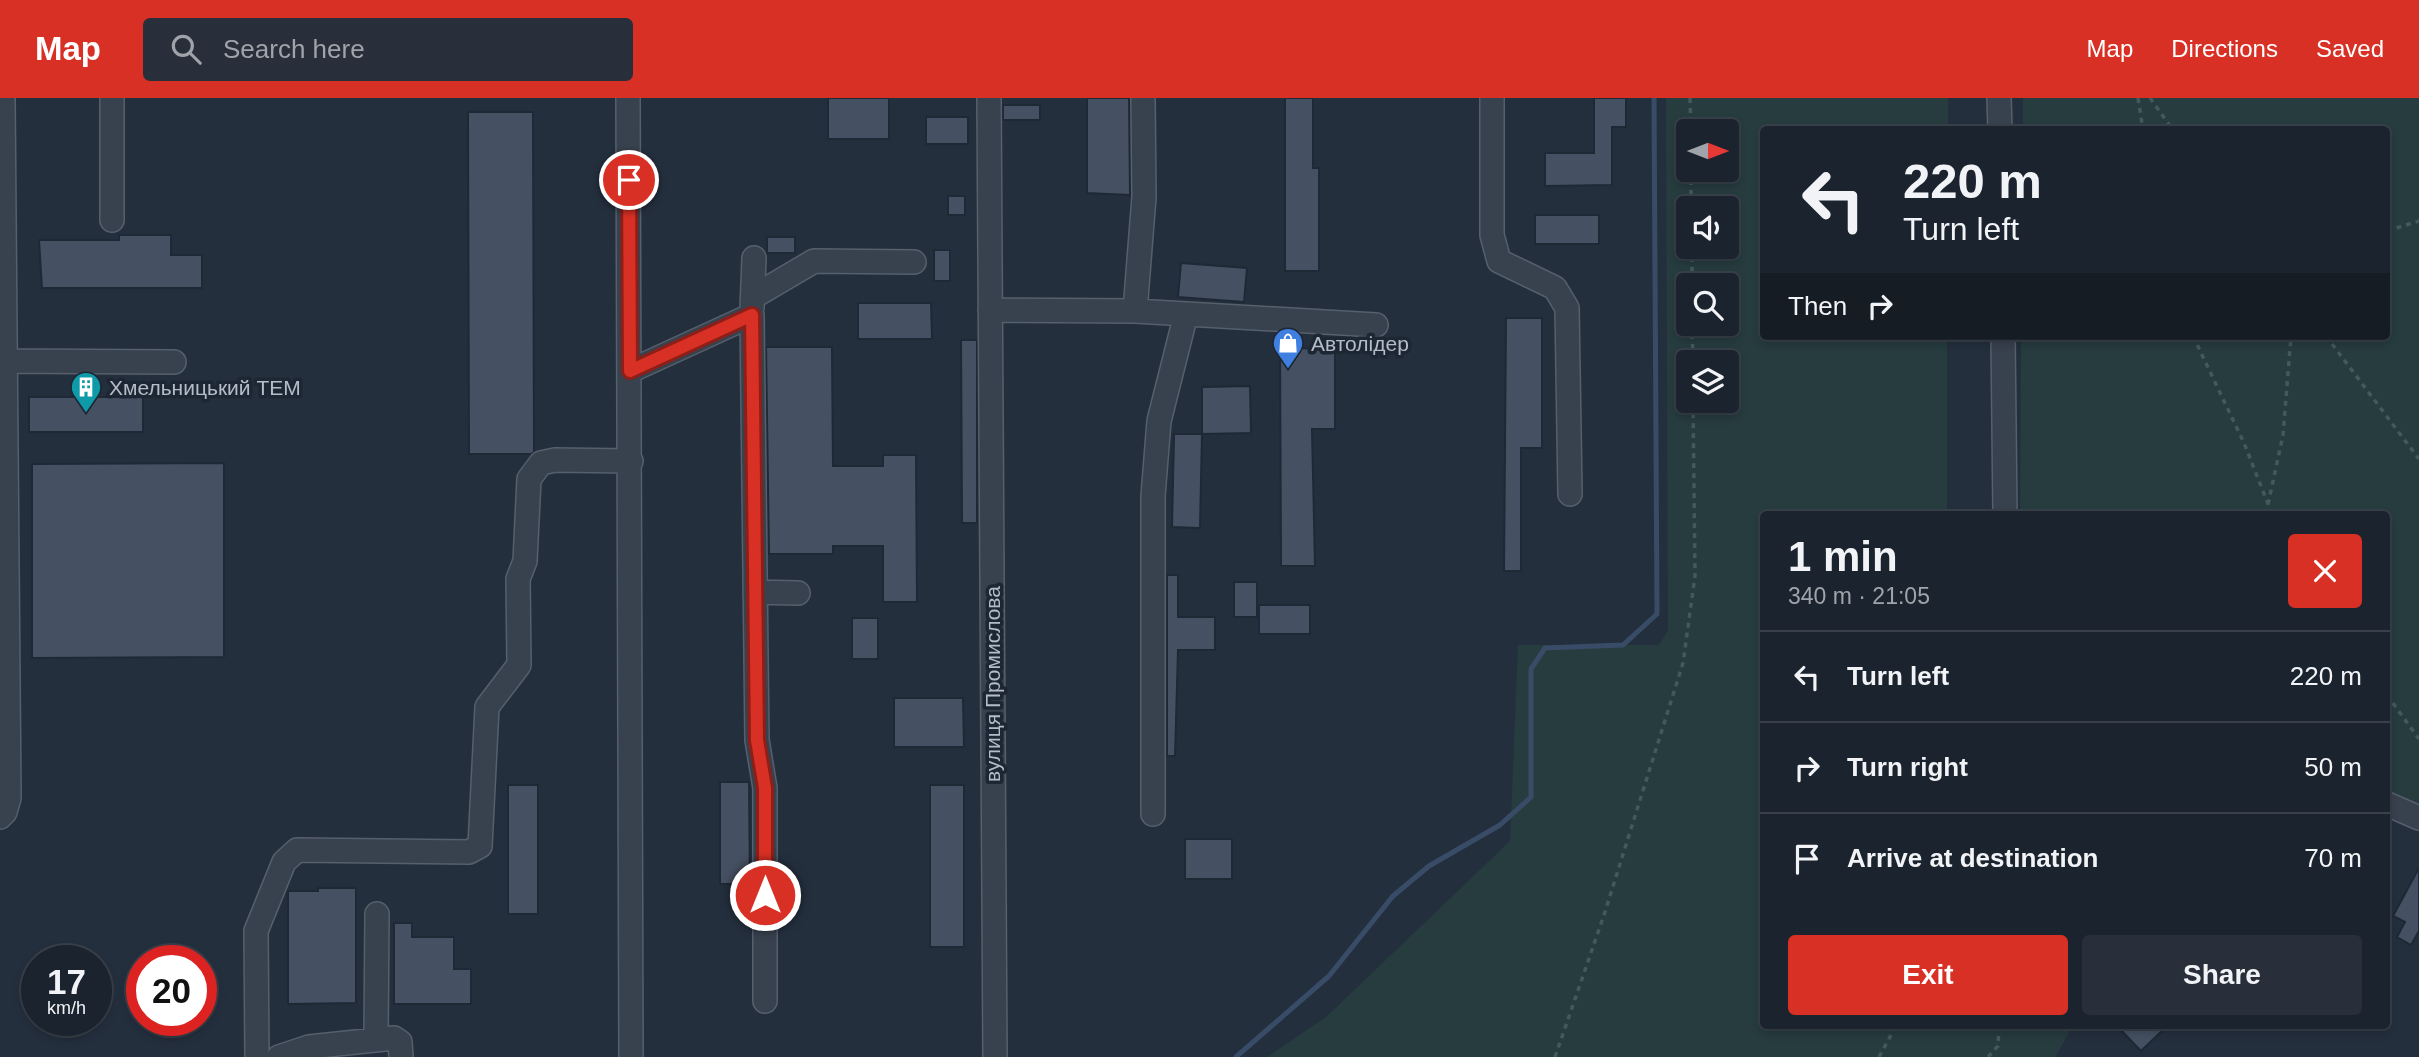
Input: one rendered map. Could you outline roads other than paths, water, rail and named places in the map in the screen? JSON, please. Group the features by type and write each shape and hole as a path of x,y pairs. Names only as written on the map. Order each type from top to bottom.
{"street":[{"path":"0,817 5,812 9,798 2,361 3,98"},
{"path":"112,98 112,220"},
{"path":"628,98 631,1057"},
{"name":"вулиця Промислова","path":"989,98 995,1057"},
{"path":"1135,311 1144,197 1143,98"},
{"path":"1492,98 1492,234 1499,261 1555,288 1567,308 1570,494"},
{"path":"1999,98 2000,126"},
{"path":"754,258 752,306 757,740 765,788 765,1001"},
{"path":"630,371 752,306 814,261 914,262"},
{"path":"990,310 1135,311 1376,325"},
{"path":"1153,814 1153,496 1159,421 1186,314"},
{"path":"2003,340 2006,511"},
{"path":"2,361 174,362"},
{"path":"257,1057 256,931 284,862 297,850 469,852 480,846 487,707 519,664 519,579 525,561 529,480 541,463 555,460 631,461"},
{"path":"755,592 798,593"},
{"path":"2390,805 2419,818"},
{"path":"376,1040 377,914"},
{"path":"279,1057 309,1047 398,1039 401,1057"}],"waterway":[{"path":"1236,1057 1329,976 1393,896 1429,866 1500,825 1531,797 1531,669 1545,648 1623,645 1657,614 1654,98"}],"place":[{"name":"Автолідер","path":"1288,370"},
{"name":"Хмельницький ТЕМ","path":"86,414"}]}
